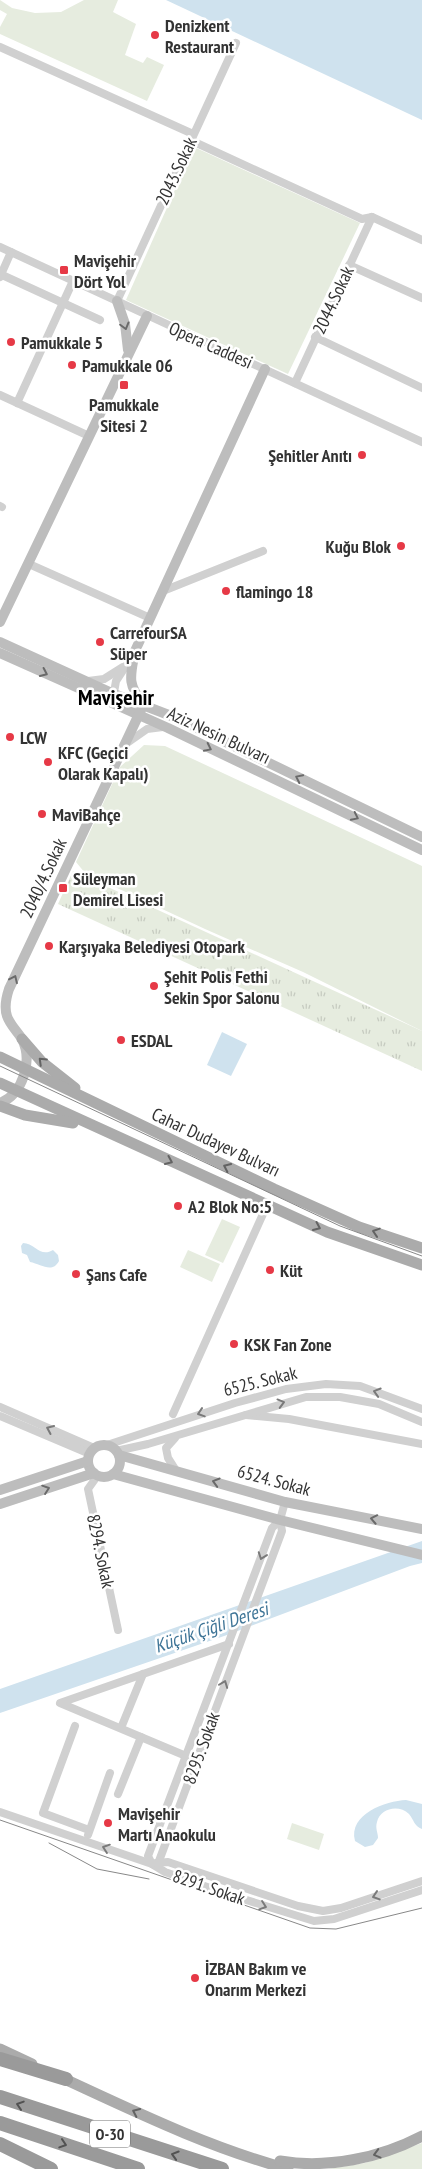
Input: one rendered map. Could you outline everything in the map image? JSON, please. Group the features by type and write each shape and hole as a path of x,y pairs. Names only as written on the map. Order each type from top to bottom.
{"highway":[{"path":"0,2059 66,2080"},
{"name":"O-30","path":"0,2097 222,2169"},
{"name":"O-30","path":"0,2123 138,2169"},
{"path":"0,2144 51,2169"}],"main road":[{"path":"22,1039 42,1062 64,1081 110,1111"},
{"name":"Cahar Dudayev Bulvarı","path":"0,1057 110,1111 359,1226 422,1248"},
{"name":"Cahar Dudayev Bulvarı","path":"0,1083 327,1232 422,1265"},
{"path":"0,1104 25,1115 62,1120 125,1140"},
{"path":"0,2049 175,2131 288,2169"},
{"path":"212,2145 291,2163 317,2164 351,2161 384,2152 422,2136"}],"street":[{"name":"2043.Sokak","path":"117,301 236,43"},
{"path":"0,47 362,219 372,217 422,240"},
{"name":"2044.Sokak","path":"295,383 372,217"},
{"name":"Opera Caddesi","path":"0,247 422,442"},
{"path":"11,252 0,275 63,305 100,320"},
{"path":"349,265 422,298"},
{"path":"17,403 73,282"},
{"path":"117,301 125,324 128,353"},
{"path":"0,622 147,316"},
{"path":"315,337 422,388"},
{"path":"113,700 116,681 135,651 265,369"},
{"path":"0,395 89,436"},
{"path":"163,591 263,551"},
{"path":"29,564 150,618"},
{"name":"Aziz Nesin Bulvarı","path":"0,642 86,681 138,715 422,850"},
{"path":"135,651 130,680 133,693 144,704"},
{"name":"Aziz Nesin Bulvarı","path":"0,653 113,700 144,704 422,837"},
{"path":"86,681 104,679 126,664"},
{"name":"2040/4.Sokak","path":"22,1039 7,1016 6,999 9,989 144,704"},
{"path":"125,744 147,730 159,727 168,728"},
{"path":"0,1104 17,1090 24,1070 27,1053 22,1039"},
{"path":"174,1414 267,1205"},
{"name":"6525. Sokak","path":"107,1445 252,1398 286,1389 326,1384 360,1386 422,1409"},
{"name":"6525. Sokak","path":"118,1453 306,1397 340,1396 379,1404 422,1422"},
{"path":"0,1406 91,1455 96,1474"},
{"path":"241,1415 289,1419 422,1444"},
{"path":"0,1416 91,1455"},
{"path":"175,1470 168,1458 166,1448 169,1442 184,1433"},
{"path":"0,1490 91,1455 107,1445 118,1453 119,1465 113,1474 106,1476 96,1474 0,1504"},
{"name":"6524. Sokak","path":"118,1453 285,1502 422,1529"},
{"name":"8294. Sokak","path":"96,1474 88,1490 118,1630"},
{"name":"6524. Sokak","path":"113,1474 280,1520 422,1556"},
{"path":"280,1520 285,1502"},
{"name":"8295. Sokak","path":"280,1520 282,1531 260,1592 155,1863 148,1856 272,1528 280,1520"},
{"path":"186,1756 60,1703 230,1641"},
{"path":"121,1728 143,1674"},
{"path":"75,1726 43,1813 89,1830"},
{"path":"118,1794 141,1737"},
{"path":"85,1841 110,1773"},
{"name":"8291. Sokak","path":"0,1812 155,1863 168,1862 298,1906 323,1911 341,1908 422,1882"},
{"name":"8291. Sokak","path":"155,1863 165,1872 227,1894 314,1921 334,1919 422,1890"}],"green space":[{"path":"0,0 12,8 35,13 61,12 84,0 118,0 113,12 136,24 125,55 143,63 147,57 164,65 147,101 0,34 0,27 7,14 0,10"},
{"path":"194,147 360,223 288,374 126,300"},
{"path":"144,745 165,746 422,866 422,1031 303,972 85,873 76,862 120,767"},
{"path":"73,871 422,1031 422,1071 58,904"},
{"path":"222,1219 240,1227 223,1263 205,1255"},
{"path":"188,1250 220,1264 212,1282 180,1267"},
{"path":"292,1823 324,1834 319,1850 287,1839"},
{"path":"422,2143 422,2169 328,2169 365,2163"}],"water":[{"path":"166,0 422,0 422,120"},
{"path":"222,1032 247,1044 231,1076 207,1065"},
{"path":"23,1243 45,1252 53,1250 58,1255 59,1261 50,1268 30,1262 27,1255 22,1253 21,1246"},
{"name":"Küçük Çiğli Deresi","path":"422,1541 422,1563 227,1635 0,1713 0,1689"},
{"path":"406,1800 422,1804 422,1829 414,1823 409,1814 395,1808 382,1813 379,1817 376,1826 378,1838 373,1845 365,1847 355,1841 354,1832 357,1823 363,1816 379,1806"}],"tram line":[{"path":"0,1066 340,1226 422,1256"},
{"path":"0,1820 310,1928 336,1929 422,1908"},
{"path":"49,1843 97,1869 149,1879"}],"place":[{"name":"Denizkent Restaurant","path":"155,35"},
{"name":"Mavişehir Dört Yol","path":"64,270"},
{"name":"Pamukkale 5","path":"11,342"},
{"name":"Pamukkale 06","path":"72,365"},
{"name":"Pamukkale Sitesi 2","path":"124,385"},
{"name":"Şehitler Anıtı","path":"362,455"},
{"name":"Kuğu Blok","path":"401,546"},
{"name":"flamingo 18","path":"226,591"},
{"name":"CarrefourSA Süper","path":"100,642"},
{"name":"LCW","path":"10,737"},
{"name":"KFC (Geçici Olarak Kapalı)","path":"48,762"},
{"name":"MaviBahçe","path":"42,814"},
{"name":"Süleyman Demirel Lisesi","path":"63,888"},
{"name":"Karşıyaka Belediyesi Otopark","path":"49,946"},
{"name":"Şehit Polis Fethi Sekin Spor Salonu","path":"154,986"},
{"name":"ESDAL","path":"121,1040"},
{"name":"A2 Blok No:5","path":"178,1206"},
{"name":"Küt","path":"270,1270"},
{"name":"Şans Cafe","path":"76,1274"},
{"name":"KSK Fan Zone","path":"234,1344"},
{"name":"Mavişehir Martı Anaokulu","path":"108,1823"},
{"name":"İZBAN Bakım ve Onarım Merkezi","path":"195,1978"}],"district":[{"name":"Mavişehir","path":"116,697"}]}
